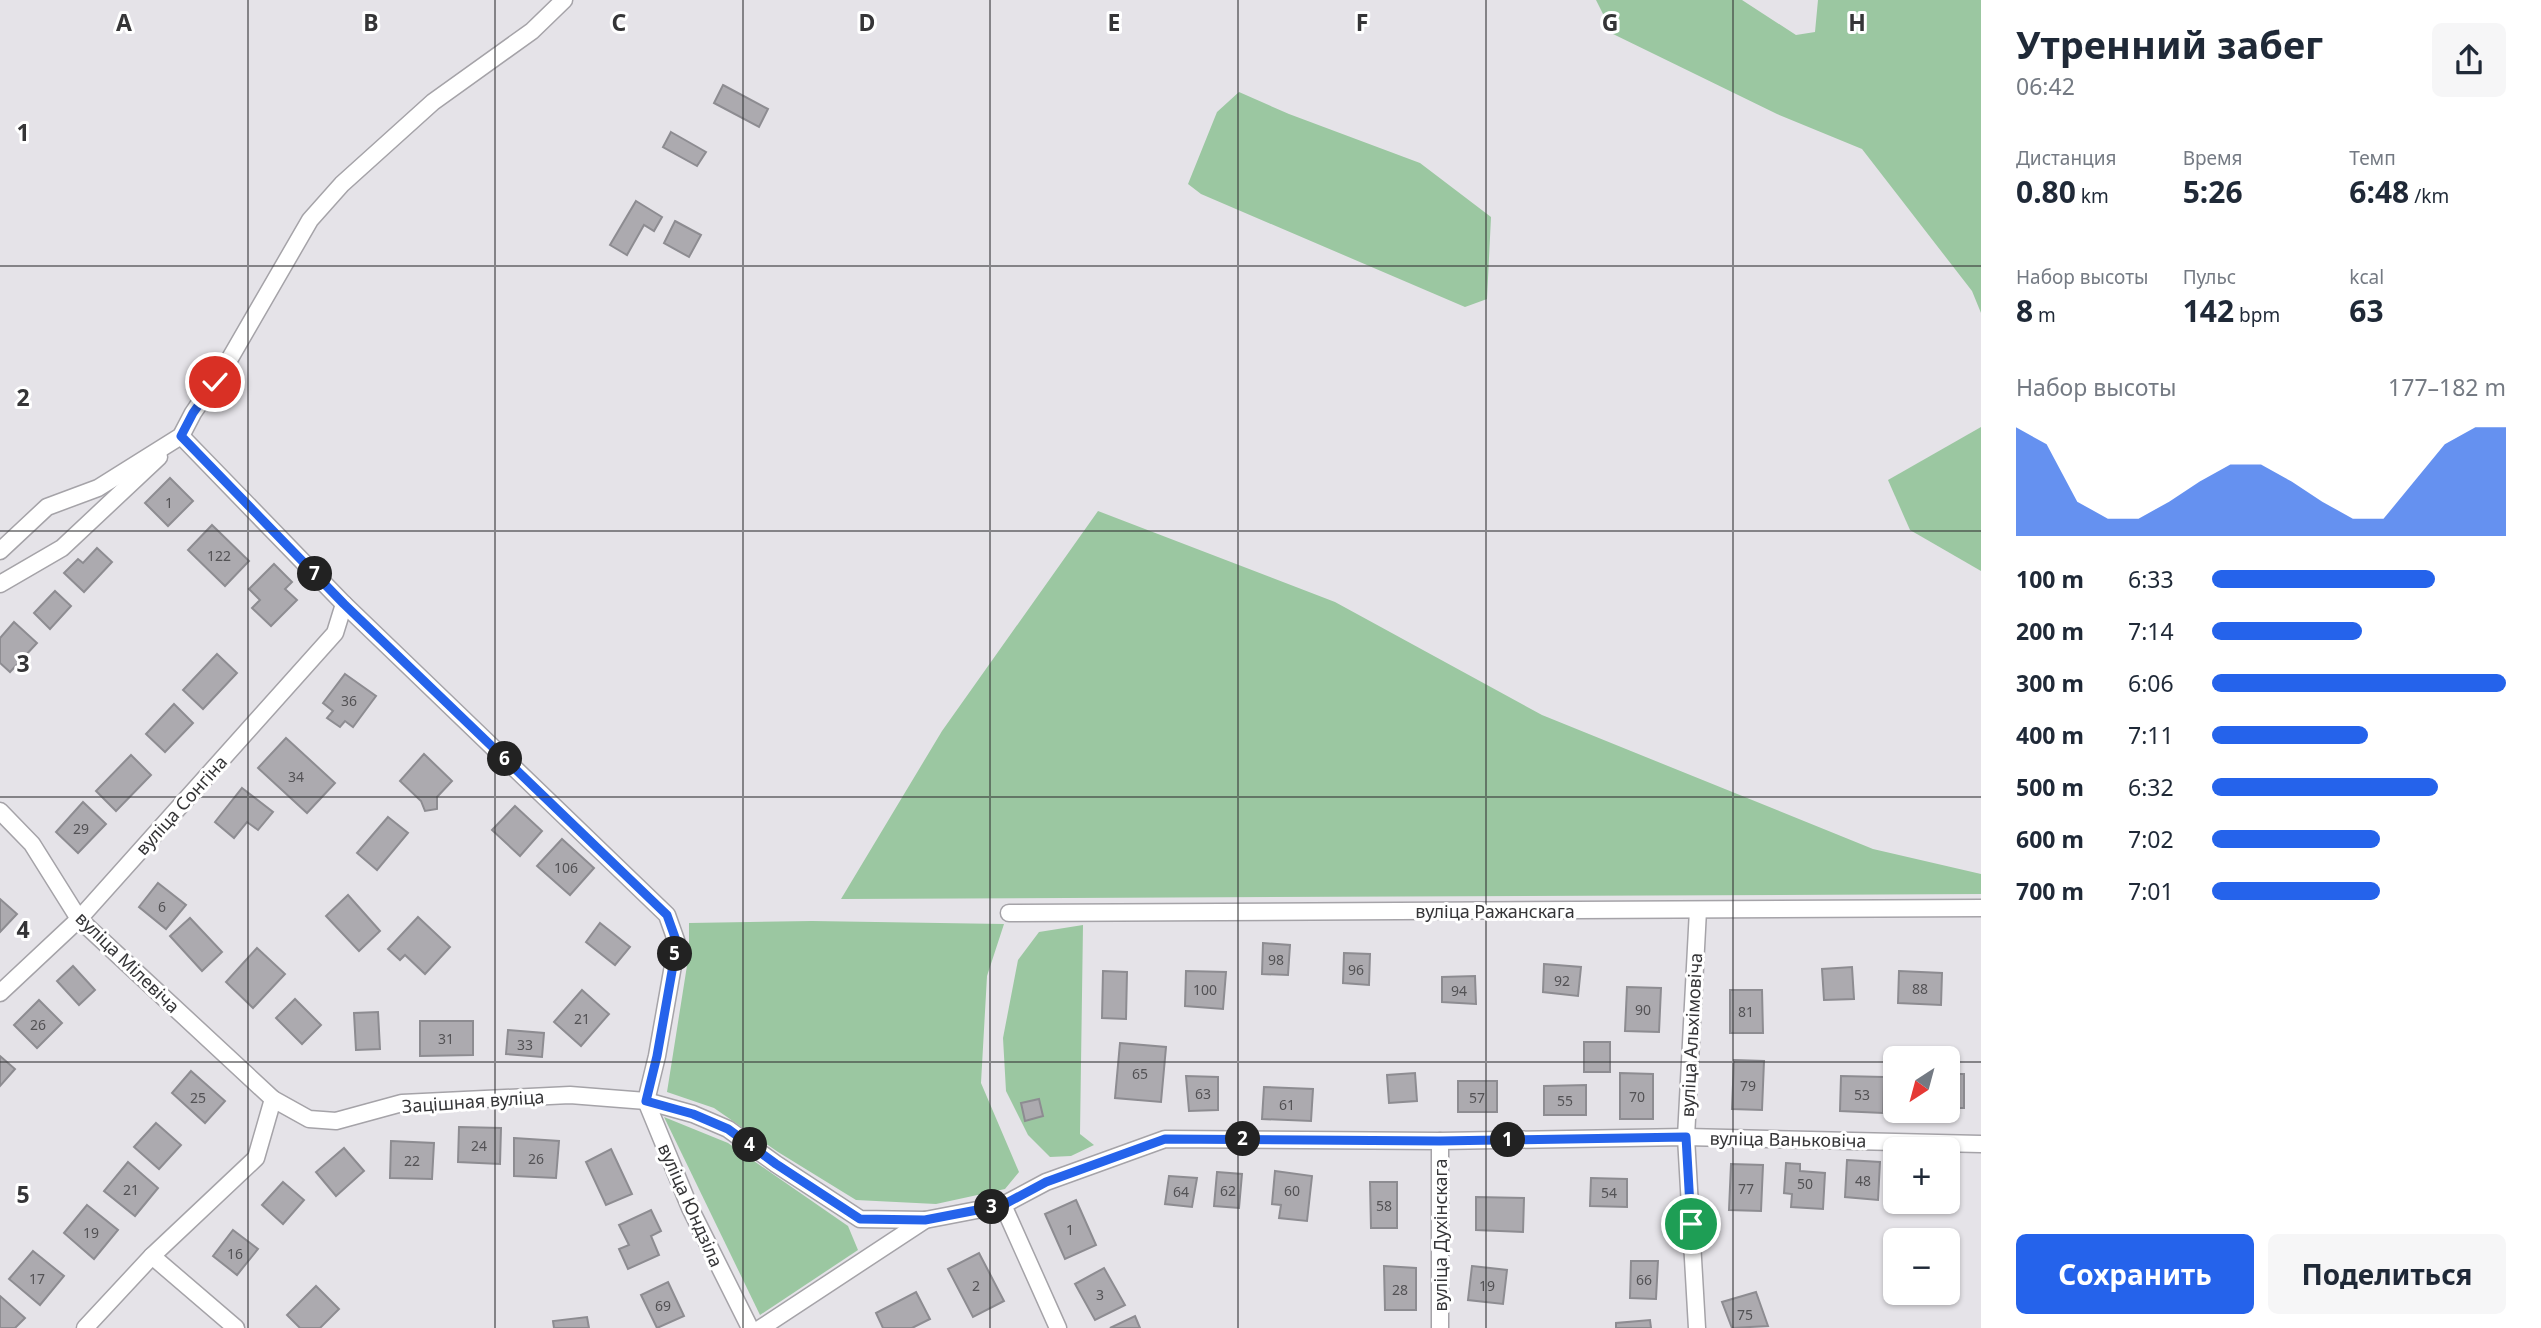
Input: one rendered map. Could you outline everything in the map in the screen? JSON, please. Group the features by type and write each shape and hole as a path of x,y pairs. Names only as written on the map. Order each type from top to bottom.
{"street":[{"path":"0,584 62,548 181,436 193,413 229,360 310,220 342,184 433,102 532,31 565,0"},
{"path":"0,551 47,507 98,488 181,436"},
{"path":"181,436 344,604 667,915 677,943 657,1056 646,1101"},
{"name":"вуліца Сонгіна","path":"0,993 79,919 335,633 344,604"},
{"name":"вуліца Мілевіча","path":"0,811 32,844 79,919 273,1099"},
{"name":"вуліца Ражанскага","path":"1009,913 1981,908"},
{"name":"вуліца Альхімовіча","path":"1697,1328 1686,1137 1698,910"},
{"name":"Зацішная вуліца","path":"273,1099 309,1119 336,1121 402,1103 570,1095 646,1101 693,1114 728,1129 860,1219 925,1220"},
{"path":"85,1328 152,1256 256,1158 273,1099"},
{"name":"вуліца Юндзіла","path":"646,1101 690,1208 750,1328"},
{"name":"вуліца Ваньковіча","path":"761,1328 925,1220 1003,1205 1046,1182 1165,1139 1440,1141 1686,1137 1981,1144"},
{"name":"вуліца Духінскага","path":"1440,1141 1440,1328"},
{"path":"1003,1205 1058,1328"},
{"path":"152,1256 236,1328"}],"green space":[{"path":"1596,0 1742,0 1796,35 1815,32 1818,0 1981,0 1981,313 1972,291 1862,149 1777,114 1613,34"},
{"path":"1239,92 1289,114 1420,163 1491,217 1487,299 1465,307 1201,194 1188,184 1217,112"},
{"path":"1981,427 1981,571 1910,530 1888,480"},
{"path":"1098,511 1335,602 1542,715 1873,849 1981,874 1981,894 841,899 942,731"},
{"path":"812,921 1004,924 987,976 981,1083 1019,1172 1005,1189 936,1204 856,1200 778,1152 714,1108 667,1092 689,953 689,923"},
{"path":"1083,925 1080,1134 1094,1145 1071,1156 1050,1157 1028,1135 1006,1091 1003,1038 1018,960 1039,932"},
{"path":"664,1117 728,1143 848,1226 858,1250 760,1315"}],"building":[{"path":"723,85 768,109 759,127 714,103"},
{"path":"671,132 706,152 697,166 663,147"},
{"path":"636,201 662,217 654,231 644,225 627,255 610,245"},
{"path":"675,221 701,235 689,257 664,243"},
{"path":"170,478 193,501 168,526 145,503"},
{"path":"212,525 249,561 225,586 188,550"},
{"path":"97,548 112,562 84,592 64,573 78,559 83,563"},
{"path":"274,564 292,582 285,589 297,600 271,626 252,608 260,600 249,589"},
{"path":"55,591 71,606 50,629 34,613"},
{"path":"14,622 37,643 10,672 0,663 0,638"},
{"path":"217,654 237,673 203,709 183,690"},
{"path":"345,674 376,696 353,727 345,721 340,727 327,718 333,711 323,703"},
{"path":"174,704 193,723 165,752 146,734"},
{"path":"286,738 335,783 307,813 258,768"},
{"path":"424,754 452,781 437,797 437,809 425,811 421,801 400,781"},
{"path":"131,755 151,775 116,811 96,791"},
{"path":"242,788 273,812 258,830 247,822 234,838 215,822"},
{"path":"83,802 106,824 78,853 56,832"},
{"path":"515,806 542,831 520,856 492,830"},
{"path":"388,817 408,833 377,870 357,853"},
{"path":"562,839 594,868 570,895 537,866"},
{"path":"158,883 186,905 166,929 139,907"},
{"path":"348,895 380,931 359,951 326,916"},
{"path":"0,899 17,914 0,932"},
{"path":"418,917 450,947 425,974 405,955 400,960 388,949"},
{"path":"190,918 222,952 202,971 170,936"},
{"path":"600,923 630,947 615,965 586,942"},
{"path":"1263,943 1290,945 1288,975 1262,974"},
{"path":"257,948 285,974 253,1008 226,982"},
{"path":"1344,953 1370,954 1369,985 1343,983"},
{"path":"1544,964 1581,967 1578,996 1543,992"},
{"path":"73,966 95,990 79,1005 57,981"},
{"path":"1852,967 1854,999 1824,1000 1822,969"},
{"path":"1103,971 1127,972 1126,1019 1102,1018"},
{"path":"1186,971 1226,972 1223,1009 1185,1006"},
{"path":"1899,971 1942,973 1941,1005 1898,1003"},
{"path":"1475,976 1476,1004 1442,1002 1442,977"},
{"path":"1627,987 1661,988 1659,1032 1625,1031"},
{"path":"582,990 609,1014 581,1046 554,1022"},
{"path":"1730,990 1762,990 1763,1033 1730,1033"},
{"path":"295,999 321,1025 302,1044 276,1018"},
{"path":"39,1000 62,1023 37,1048 14,1025"},
{"path":"378,1012 380,1049 356,1050 354,1013"},
{"path":"420,1021 473,1021 473,1055 420,1056"},
{"path":"508,1030 544,1033 542,1057 506,1054"},
{"path":"1584,1042 1610,1042 1610,1072 1584,1072"},
{"path":"1120,1043 1166,1047 1161,1102 1115,1098"},
{"path":"0,1056 15,1069 0,1086"},
{"path":"1734,1060 1764,1061 1762,1110 1732,1109"},
{"path":"191,1071 225,1101 205,1123 172,1093"},
{"path":"1415,1073 1417,1101 1389,1103 1387,1075"},
{"path":"1620,1073 1653,1074 1653,1119 1620,1119"},
{"path":"1960,1074 1964,1074 1964,1108 1960,1108"},
{"path":"1186,1076 1218,1077 1218,1110 1189,1111"},
{"path":"1841,1076 1883,1077 1883,1113 1840,1111"},
{"path":"1458,1081 1497,1081 1497,1112 1458,1112"},
{"path":"1586,1085 1586,1115 1544,1115 1544,1086"},
{"path":"1264,1087 1313,1089 1311,1121 1262,1119"},
{"path":"1039,1099 1043,1116 1025,1121 1021,1103"},
{"path":"156,1123 181,1145 159,1169 134,1147"},
{"path":"459,1127 501,1128 500,1164 458,1162"},
{"path":"514,1138 559,1141 556,1178 514,1176"},
{"path":"391,1141 434,1143 432,1179 390,1178"},
{"path":"344,1148 364,1171 336,1196 316,1172"},
{"path":"611,1149 632,1194 606,1205 586,1162"},
{"path":"1847,1160 1880,1162 1878,1200 1845,1197"},
{"path":"128,1162 158,1188 135,1216 104,1191"},
{"path":"1786,1163 1800,1164 1800,1171 1825,1173 1823,1209 1791,1207 1792,1194 1784,1193"},
{"path":"1731,1164 1763,1165 1761,1211 1729,1210"},
{"path":"1275,1171 1312,1176 1307,1221 1279,1218 1281,1205 1272,1204"},
{"path":"1217,1172 1242,1174 1239,1208 1214,1206"},
{"path":"1169,1176 1197,1178 1192,1207 1165,1204"},
{"path":"1591,1178 1627,1179 1627,1207 1590,1206"},
{"path":"283,1182 304,1200 283,1224 262,1205"},
{"path":"1370,1182 1397,1182 1397,1228 1371,1228"},
{"path":"1476,1197 1524,1198 1523,1232 1476,1230"},
{"path":"1076,1200 1096,1245 1065,1259 1045,1214"},
{"path":"87,1205 118,1230 94,1259 64,1233"},
{"path":"651,1210 661,1231 651,1236 659,1255 628,1269 619,1249 629,1245 619,1225"},
{"path":"233,1230 258,1249 237,1275 213,1256"},
{"path":"33,1251 64,1276 40,1305 9,1279"},
{"path":"979,1253 1004,1301 973,1317 948,1269"},
{"path":"1631,1261 1658,1261 1656,1299 1630,1298"},
{"path":"1384,1266 1416,1268 1416,1310 1385,1310"},
{"path":"1472,1266 1507,1270 1503,1304 1468,1300"},
{"path":"1104,1268 1125,1305 1095,1320 1075,1284"},
{"path":"668,1282 684,1316 657,1328 641,1295"},
{"path":"316,1286 339,1309 320,1328 300,1328 287,1315"},
{"path":"916,1292 930,1319 912,1328 883,1328 876,1313"},
{"path":"1756,1292 1768,1326 1732,1328 1722,1302"},
{"path":"0,1296 25,1318 15,1328 0,1328"},
{"path":"1135,1316 1140,1328 1110,1328"},
{"path":"587,1317 589,1328 554,1328 553,1321"},
{"path":"1650,1320 1651,1328 1616,1328 1616,1323"}],"route":[{"path":"215,382 206,391 181,436 344,604 667,915 677,943 657,1056 646,1101 693,1114 728,1129 860,1219 925,1220 1003,1205 1046,1182 1165,1139 1440,1141 1686,1137 1691,1224"}]}
